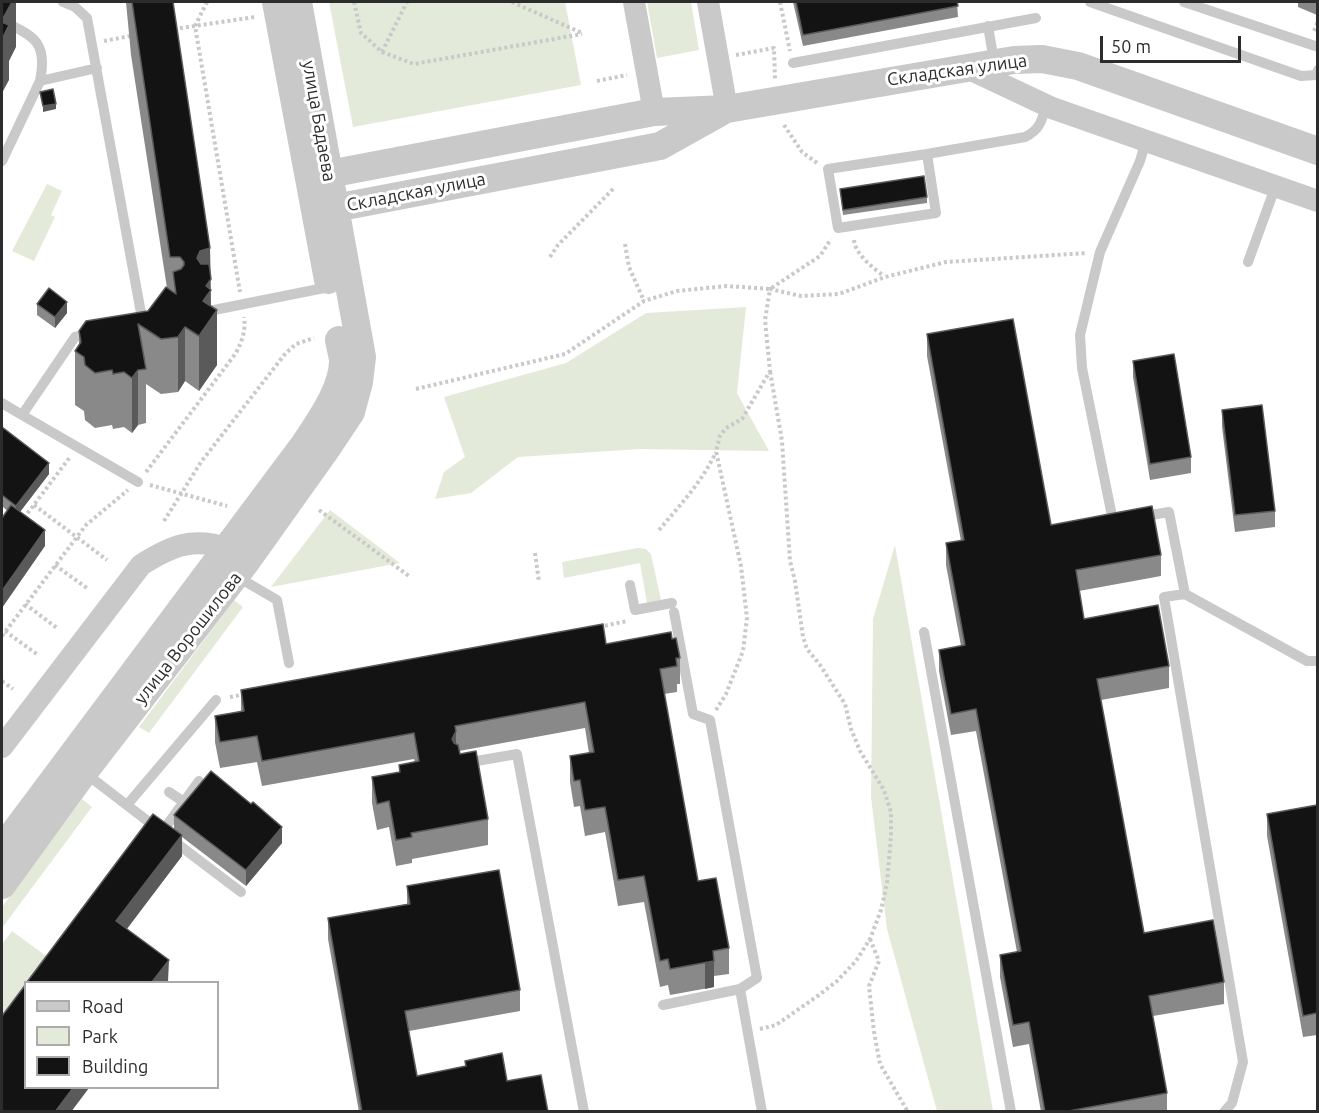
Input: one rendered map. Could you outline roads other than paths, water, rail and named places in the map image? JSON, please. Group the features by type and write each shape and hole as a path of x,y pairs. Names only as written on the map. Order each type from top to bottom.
{"street":[{"name":"улица Бадаева","path":"298,2 329,174"},
{"path":"634,2 660,146"},
{"path":"708,2 727,109"},
{"name":"улица Бадаева","path":"266,9 324,204 362,357 350,379"},
{"name":"Складская улица","path":"727,109 660,146 324,204 329,174 654,112 727,109 994,62 1042,59 1078,66 1317,151"},
{"path":"964,67 1046,106 1317,201"},
{"name":"улица Бадаева","path":"324,204 329,287 343,360 350,379"},
{"name":"улица Ворошилова","path":"2,849 76,766 233,560 351,412 350,379"},
{"path":"2,747 141,565 166,550 190,543 211,543 233,560"},
{"name":"улица Ворошилова","path":"2,885 76,766"}],"lane":[{"path":"63,2 75,7 87,18 149,323 132,326"},
{"path":"1090,2 1301,76 1316,75 1317,70"},
{"path":"1184,2 1317,47"},
{"path":"793,63 1036,18"},
{"path":"2,21 29,34 38,42 43,54 40,81 2,161"},
{"path":"988,26 994,62"},
{"path":"40,81 96,68"},
{"path":"927,154 936,213 838,228 828,169 1025,137 1034,133 1041,125 1046,106"},
{"path":"1146,141 1100,252 1080,335 1082,368 1108,522 1169,512 1185,594"},
{"path":"1248,262 1276,185"},
{"path":"204,312 329,287"},
{"path":"22,415 75,337 109,330"},
{"path":"2,403 138,482"},
{"path":"233,560 277,600 289,663"},
{"path":"630,585 635,610 673,608 693,714 710,720 757,978 740,989 663,1005"},
{"path":"1224,1112 1232,1103 1243,1062 1164,597 1185,594 1307,661 1317,661"},
{"path":"924,632 1011,1112"},
{"path":"127,805 216,699"},
{"path":"459,764 517,754 584,1112"},
{"path":"76,766 242,892"},
{"path":"162,832 199,781"},
{"path":"169,792 184,802"},
{"path":"740,989 762,1112"}]}
